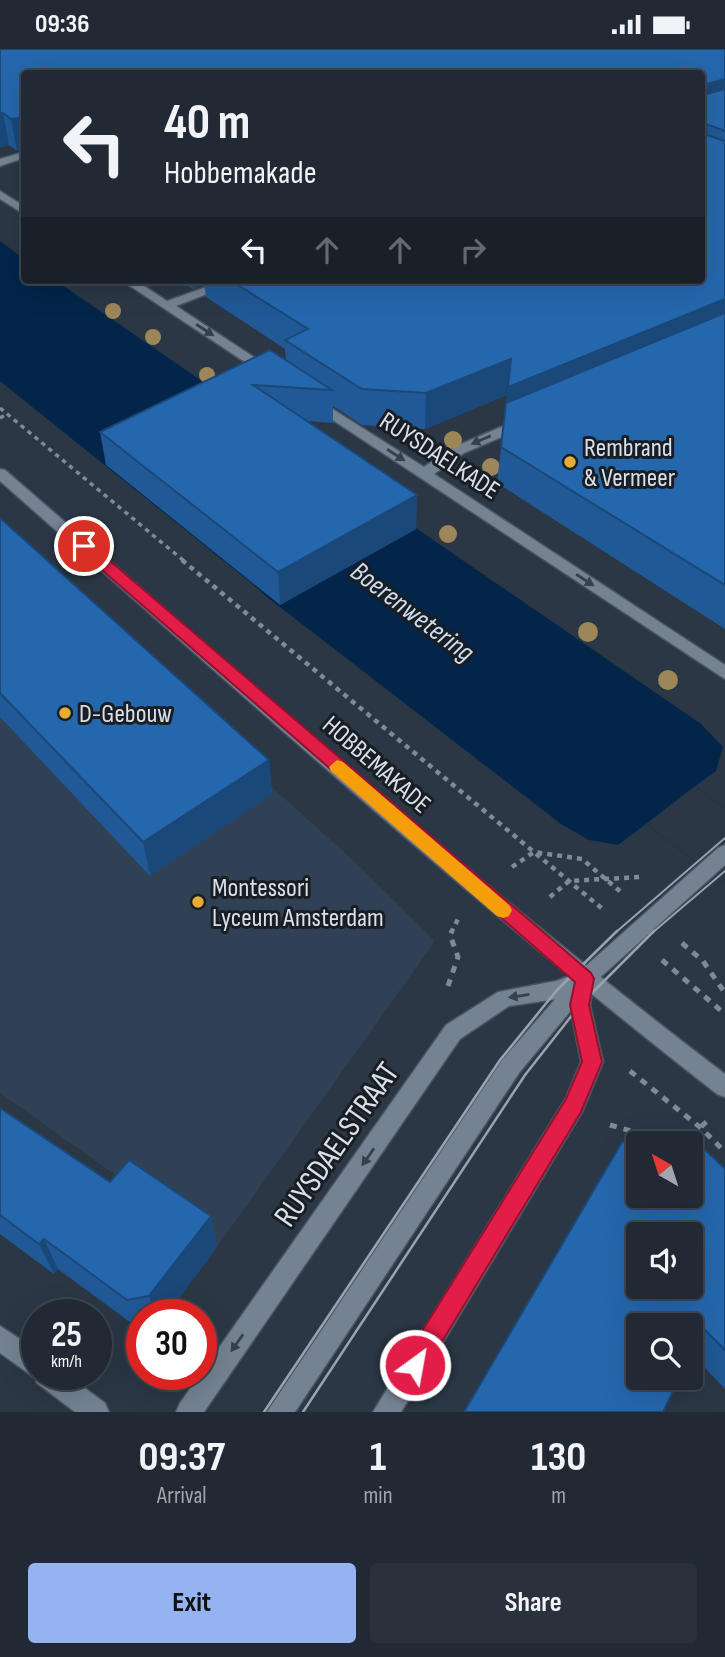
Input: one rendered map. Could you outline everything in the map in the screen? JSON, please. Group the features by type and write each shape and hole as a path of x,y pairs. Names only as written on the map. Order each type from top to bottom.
{"street":[{"path":"0,163 21,156"},
{"path":"0,194 21,209"},
{"path":"133,284 281,379"},
{"path":"167,305 226,284"},
{"name":"RUYSDAELKADE","path":"303,394 725,673"},
{"path":"424,474 458,450 535,418"},
{"name":"HOBBEMAKADE","path":"0,473 585,979 725,1087"},
{"path":"281,1412 511,1066 585,979 725,853"},
{"path":"386,1412 573,1105 592,1062 580,1005 585,979"},
{"name":"RUYSDAELSTRAAT","path":"189,1412 453,1032 505,998 557,990 585,979"},
{"path":"0,1338 21,1354"},
{"path":"67,1390 96,1412"}],"path":[{"path":"0,408 534,852"},
{"path":"0,418 7,414"},
{"path":"703,961 725,993"}],"shaded area":[{"name":"Montessori Lyceum Amsterdam","path":"0,541 356,863 435,941 217,1247 0,1093"}],"water":[{"name":"Boerenwetering","path":"0,241 21,257 21,284 61,284 701,724 723,747 716,771 695,786 725,808 725,884 646,824 618,845 589,840 561,824 258,590 265,594 0,381"}],"pier":[{"path":"695,786 725,808 725,884 646,824"}],"building":[{"path":"0,49 725,49 725,79 707,84 707,94 725,89 725,131 706,124 707,135 725,141 725,299 508,387 511,359 426,393 362,389 285,340 308,329 236,284 705,284 705,70 21,70 21,127 19,118 11,119 0,113"},
{"path":"725,313 725,585 501,447 506,403"},
{"path":"270,350 332,390 253,385 417,495 278,572 100,432"},
{"name":"D-Gebouw","path":"0,518 269,760 143,842 0,693"},
{"path":"0,1108 110,1182 129,1160 211,1216 149,1296 126,1299 44,1239 39,1244 0,1215"},
{"path":"622,1142 626,1142 626,1208 703,1208 704,1149 725,1169 725,1350 704,1329 703,1331 703,1313 626,1313 626,1390 674,1390 663,1412 464,1412"}],"tram line":[{"path":"615,933 725,838"},
{"path":"652,933 725,871"},
{"path":"264,1412 500,1060 557,990 617,931"},
{"path":"303,1412 525,1075 580,1005 652,933"}],"slow traffic":[{"path":"337,767 503,910"}],"place":[{"name":"Rembrand & Vermeer","path":"570,462"},
{"name":"D-Gebouw","path":"65,713"},
{"name":"Montessori Lyceum Amsterdam","path":"198,902"}],"route":[{"path":"84,546 585,979 580,1005 592,1062 573,1105 415,1365"}]}
